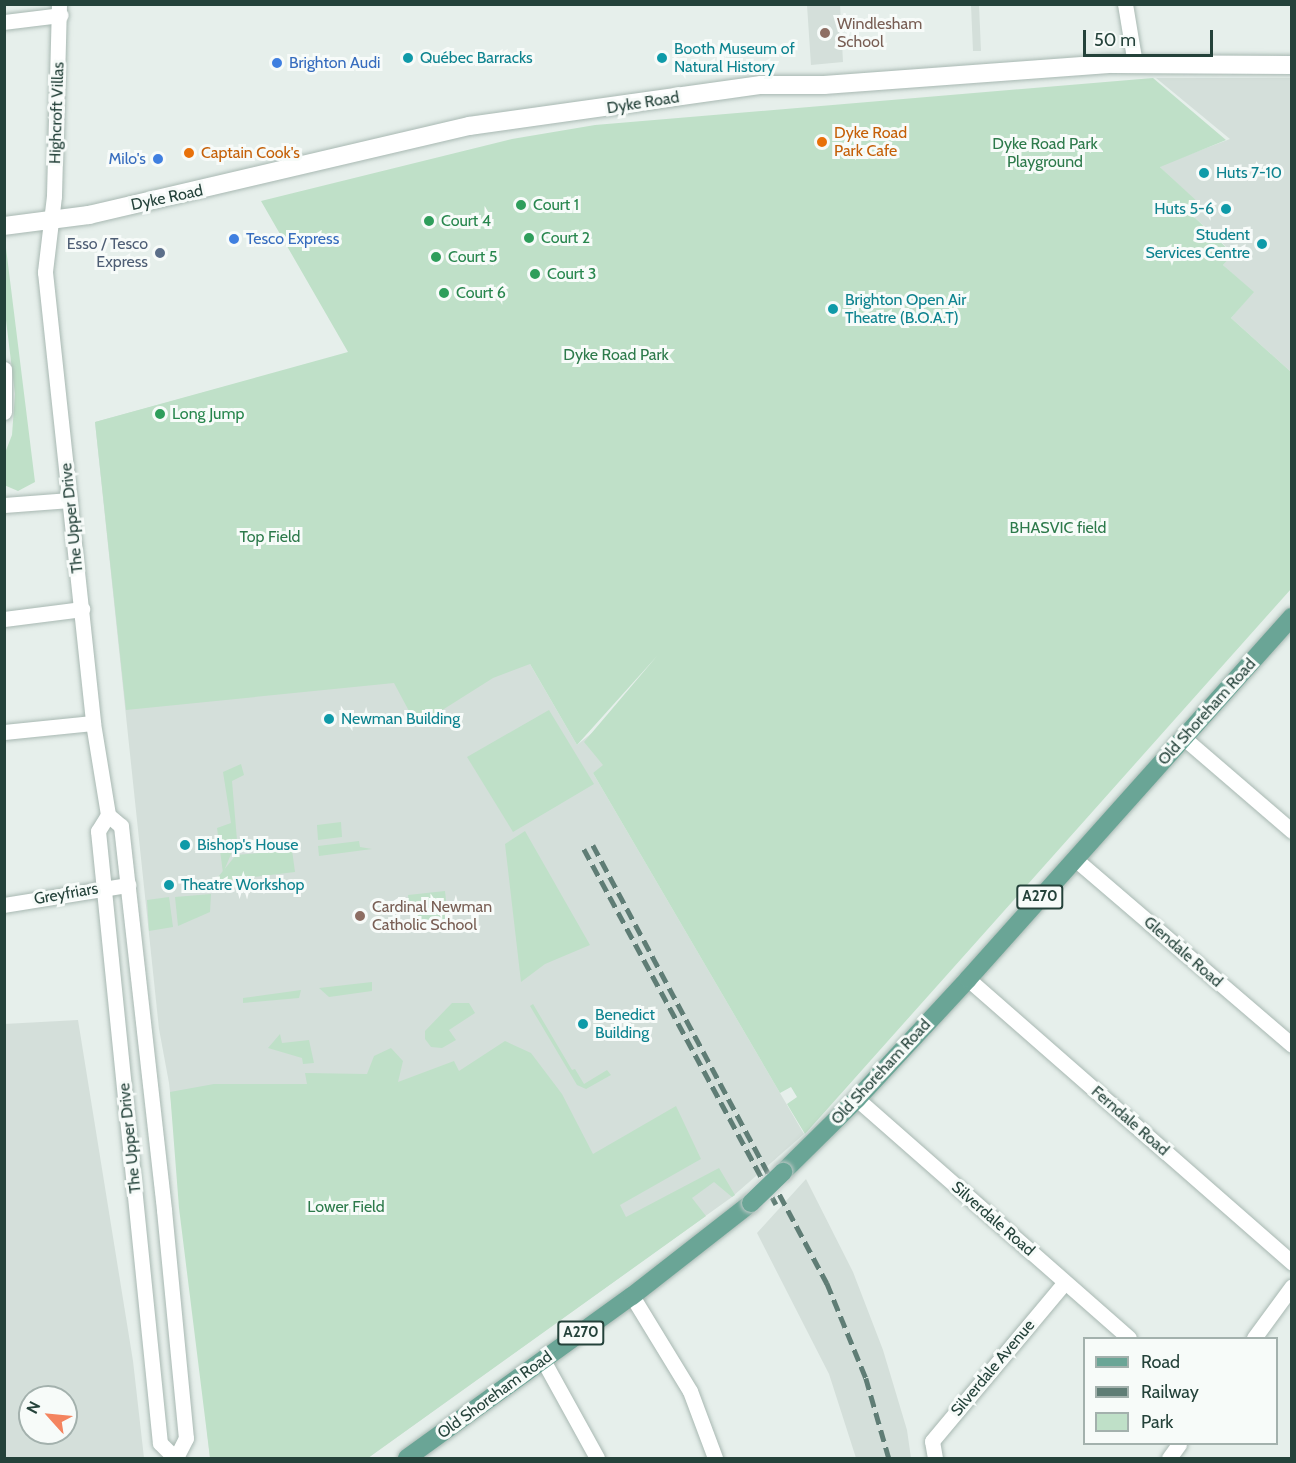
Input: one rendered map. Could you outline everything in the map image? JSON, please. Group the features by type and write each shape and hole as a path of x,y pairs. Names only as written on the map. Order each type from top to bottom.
{"main road":[{"name":"Old Shoreham Road","path":"407,1458 632,1296 751,1203 858,1100 1185,739 1292,617"}],"street":[{"path":"1125,4 1135,64"},
{"path":"4,22 60,10"},
{"name":"Highcroft Villas","path":"52,222 60,10"},
{"name":"Dyke Road","path":"4,226 52,222 507,120 761,85 824,85 1135,64 1292,65"},
{"name":"The Upper Drive","path":"52,222 45,272 93,723 108,814 121,826 186,1437 176,1458 160,1443 98,831 108,814"},
{"path":"4,369 4,412"},
{"path":"4,505 70,500"},
{"path":"4,619 82,609"},
{"path":"4,732 93,723"},
{"path":"1185,739 1292,831"},
{"name":"Glendale Road","path":"1075,859 1292,1045"},
{"name":"Greyfriars","path":"4,905 128,885"},
{"name":"Ferndale Road","path":"968,979 1292,1263"},
{"name":"Silverdale Road","path":"858,1100 1128,1337"},
{"name":"Silverdale Avenue","path":"934,1458 932,1441 1065,1282"},
{"path":"1255,1337 1292,1286"},
{"path":"632,1296 690,1391 715,1458"},
{"path":"543,1359 597,1458"},
{"path":"1169,1458 1178,1445"}],"shaded area":[{"name":"Windlesham School","path":"807,5 840,5 843,62 811,65"},
{"name":"Windlesham School","path":"971,5 979,5 981,51 973,51"},
{"path":"1156,78 1291,78 1291,372 1231,318 1253,292 1223,265 1233,253 1191,214 1199,204 1159,166 1230,139"},
{"name":"Cardinal Newman Catholic School","path":"349,353 577,745 674,667 732,736 593,773 804,1134 732,1197 368,1458 210,1458 169,1083 159,1029 95,422"},
{"path":"78,1020 133,1361 144,1458 5,1458 4,1024"},
{"path":"806,1179 853,1272 883,1350 907,1430 911,1458 856,1458 829,1374 757,1233"}],"green space":[{"path":"1153,78 1226,140 1160,167 1200,204 1191,214 1233,254 1223,265 1254,292 1231,318 1291,372 1291,589 805,1134 787,1104 797,1097 791,1087 780,1093 593,773 603,765 584,742 657,656 577,745 530,664 493,678 417,726 394,683 126,710 95,422 348,352 261,201 512,139 595,125"},
{"path":"6,248 35,482 18,491 4,485 5,453 12,435 15,394 4,304"},
{"path":"549,710 594,784 513,832 467,757"},
{"path":"241,764 244,775 232,781 237,840 223,873 217,828 231,823 223,772"},
{"path":"341,822 342,837 318,840 317,825"},
{"path":"525,831 590,945 545,964 521,982 505,844"},
{"path":"359,841 360,847 372,849 319,856 318,846"},
{"path":"292,850 295,872 214,882 236,855"},
{"path":"445,891 448,918 445,925 440,930 419,931 411,915 401,908 409,907 408,895"},
{"path":"211,894 210,912 178,926 175,897"},
{"path":"169,897 173,927 149,931 147,900"},
{"path":"372,982 372,991 329,997 319,988"},
{"path":"301,990 299,998 243,1003 243,998"},
{"path":"452,1003 469,1003 475,1013 449,1030 456,1040 442,1048 431,1047 425,1039 425,1031"},
{"path":"533,1004 572,1070 575,1069 584,1084 607,1070 611,1075 586,1089 577,1085 530,1006"},
{"path":"280,1034 282,1043 309,1040 314,1063 303,1064 302,1058 268,1048"},
{"name":"Lower Field","path":"505,1041 531,1053 562,1094 593,1154 676,1106 701,1159 620,1205 626,1217 719,1168 735,1195 732,1197 714,1182 692,1198 706,1216 368,1458 210,1458 179,1208 170,1092 214,1084 307,1084 305,1073 367,1074 374,1056 391,1048 403,1061 398,1082 454,1061 459,1071"}],"railway":[{"path":"593,845 827,1283 866,1378 889,1458"},
{"path":"584,849 776,1204"}],"place":[{"name":"Windlesham School","path":"825,33"},
{"name":"Québec Barracks","path":"408,58"},
{"name":"Booth Museum of Natural History","path":"662,58"},
{"name":"Brighton Audi","path":"277,63"},
{"name":"Dyke Road Park Cafe","path":"822,142"},
{"name":"Captain Cook's","path":"189,153"},
{"name":"Milo's","path":"158,159"},
{"name":"Huts 7-10","path":"1204,173"},
{"name":"Court 1","path":"521,205"},
{"name":"Huts 5-6","path":"1226,209"},
{"name":"Court 4","path":"429,221"},
{"name":"Court 2","path":"529,238"},
{"name":"Tesco Express","path":"234,239"},
{"name":"Student Services Centre","path":"1262,244"},
{"name":"Esso / Tesco Express","path":"160,253"},
{"name":"Court 5","path":"436,257"},
{"name":"Court 3","path":"535,274"},
{"name":"Court 6","path":"444,293"},
{"name":"Brighton Open Air Theatre (B.O.A.T)","path":"833,309"},
{"name":"Long Jump","path":"160,414"},
{"name":"Newman Building","path":"329,719"},
{"name":"Bishop's House","path":"185,845"},
{"name":"Theatre Workshop","path":"169,885"},
{"name":"Cardinal Newman Catholic School","path":"360,916"},
{"name":"Benedict Building","path":"583,1024"}],"park label":[{"name":"Dyke Road Park Playground","path":"1045,153"},
{"name":"Dyke Road Park","path":"616,355"},
{"name":"BHASVIC field","path":"1058,528"},
{"name":"Top Field","path":"270,537"}]}
